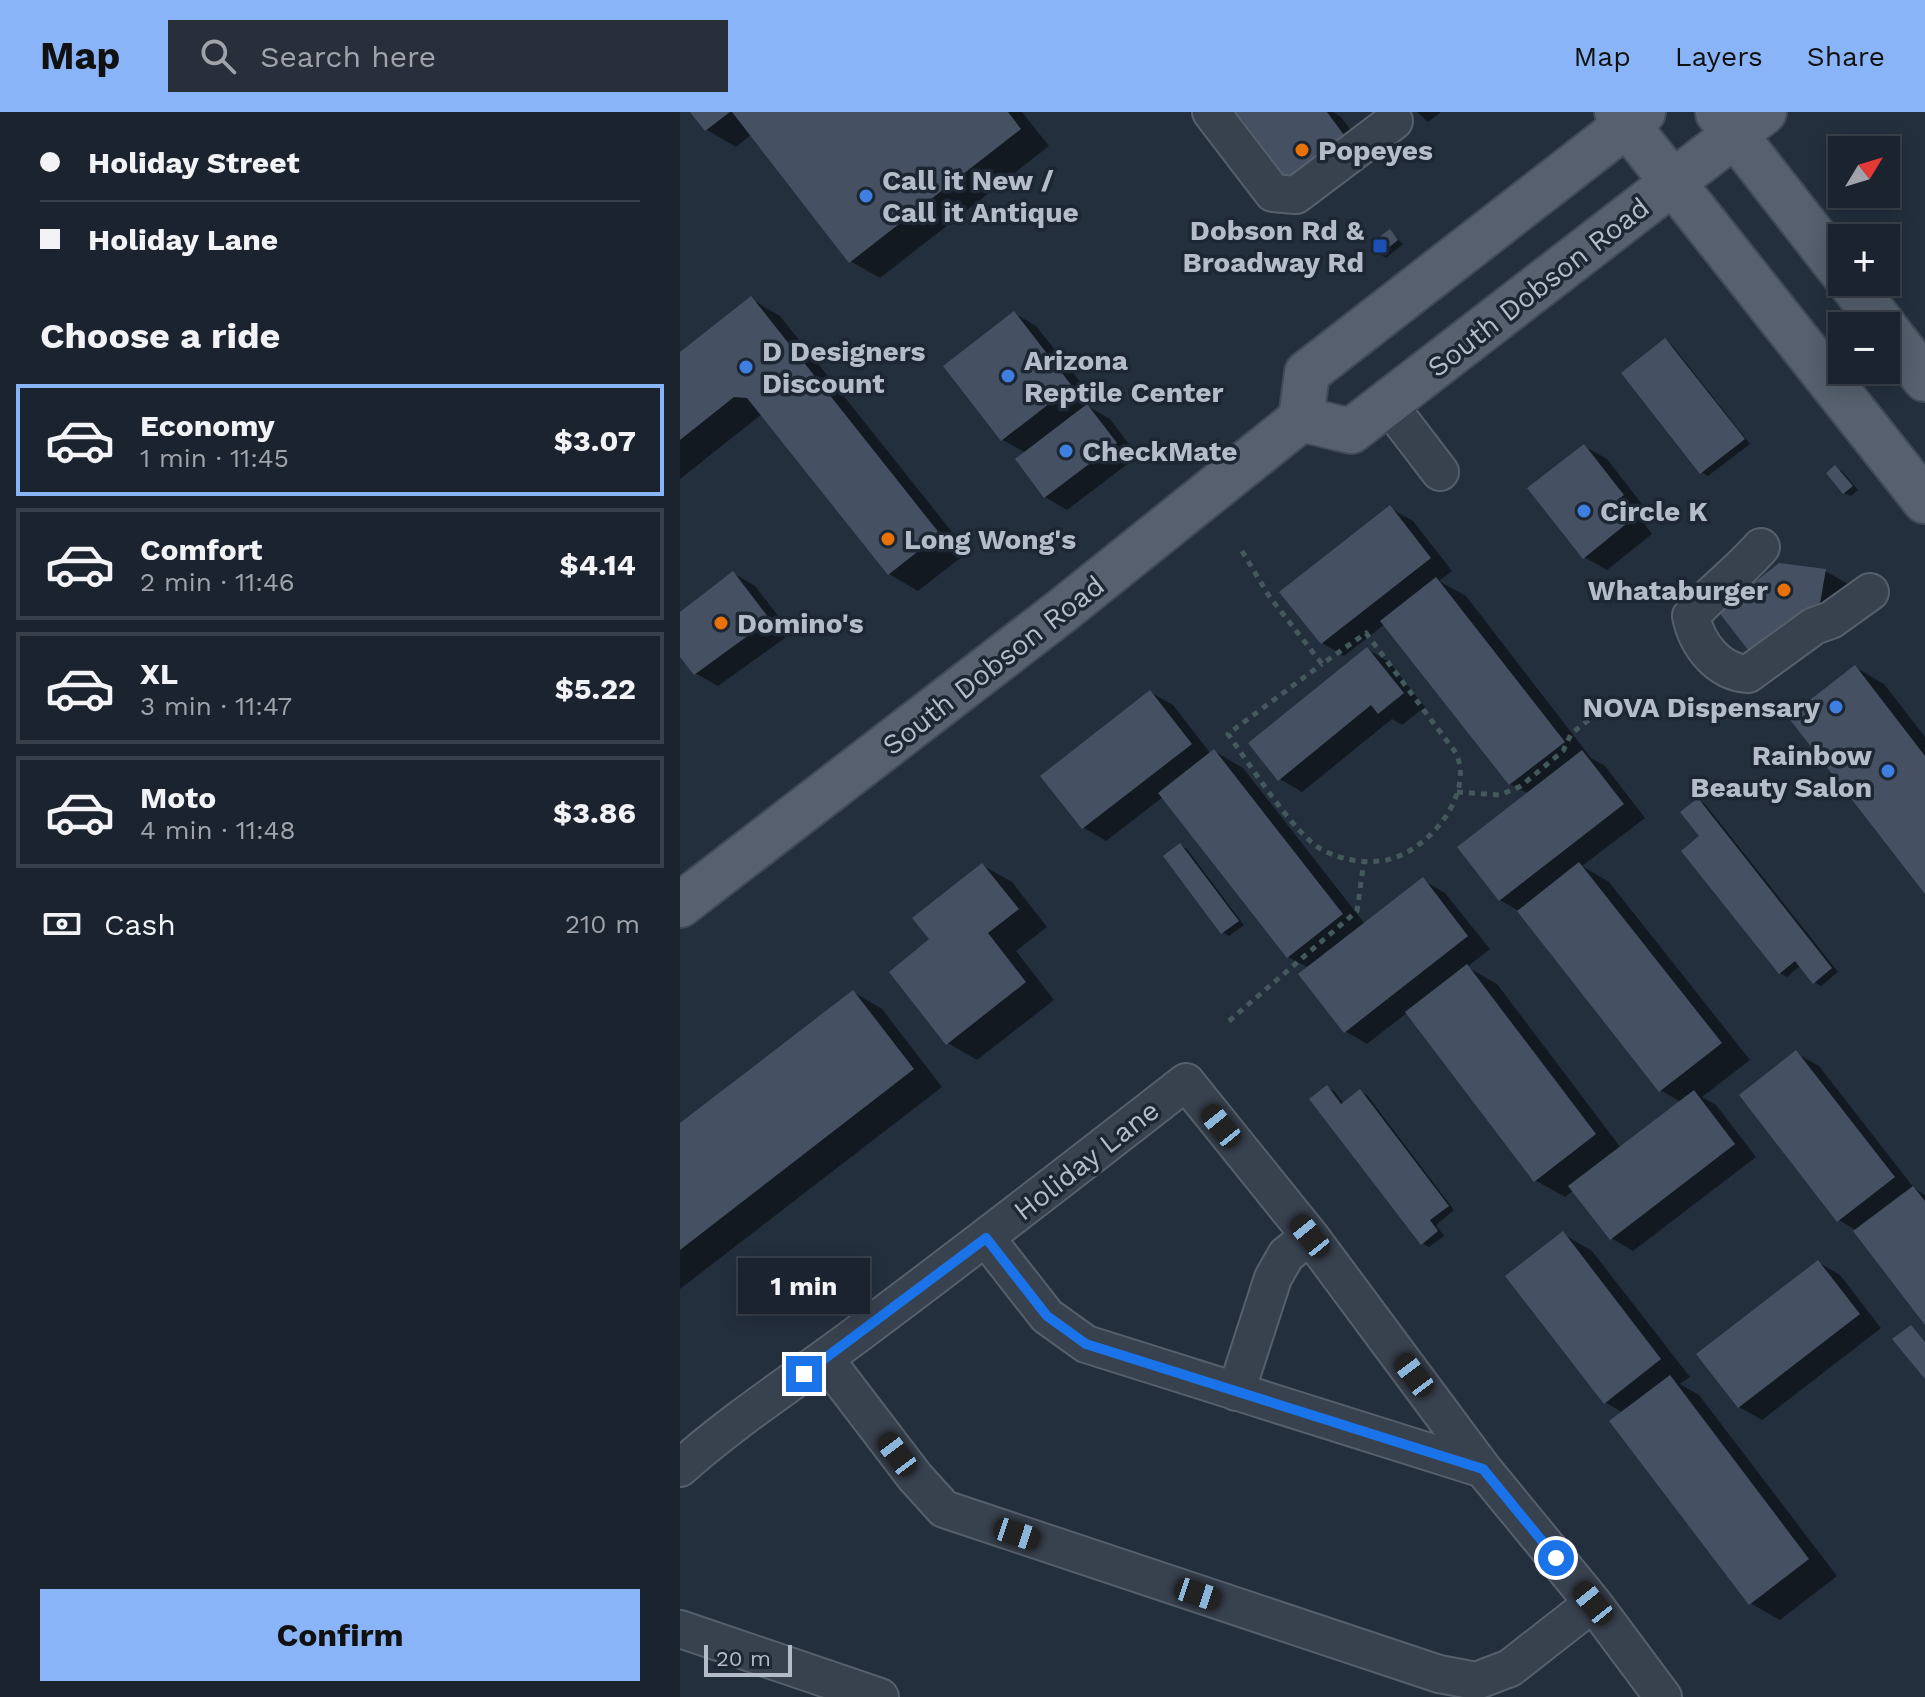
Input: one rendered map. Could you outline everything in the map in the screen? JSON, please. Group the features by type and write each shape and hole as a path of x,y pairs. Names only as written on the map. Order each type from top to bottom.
{"main road":[{"path":"1301,419 1307,373 1629,116 1672,183 1925,501"},
{"path":"1739,120 1828,251"},
{"name":"South Dobson Road","path":"680,905 971,683 1301,419 1351,431 1672,183 1739,120"},
{"path":"1861,296 1873,312"},
{"path":"1900,347 1925,379"}],"lane":[{"path":"1211,112 1273,193 1296,195 1394,121"},
{"path":"1388,404 1440,472"},
{"path":"1761,547 1691,616 1695,635 1732,673 1748,674 1814,626 1831,620 1870,592"},
{"name":"Holiday Lane","path":"680,1468 716,1435 825,1359 1186,1082 1310,1236"},
{"path":"1236,1392 1273,1278 1286,1255 1310,1236 1483,1469 1593,1603 1663,1697"},
{"path":"986,1238 1047,1316 1086,1344 1483,1469"},
{"path":"825,1359 915,1477 944,1509 1439,1674 1476,1681 1510,1668 1593,1603"},
{"path":"680,1629 880,1697"}],"path":[{"path":"1242,551 1269,596 1322,664"},
{"path":"1366,633 1460,761 1457,792 1444,817 1421,842 1404,854 1388,860 1364,861 1343,859 1318,847 1228,734 1322,664 1366,633"},
{"path":"1457,792 1500,795 1521,786 1563,751 1571,734 1615,699"},
{"path":"1229,1021 1357,911 1364,861"}],"building":[{"path":"690,112 730,112 705,131"},
{"name":"Call it New / Call it Antique","path":"732,112 1008,112 1021,129 849,263"},
{"name":"Popeyes","path":"1236,112 1327,112 1344,135 1341,138 1346,144 1291,185"},
{"path":"1390,229 1398,240 1378,256 1370,244"},
{"path":"751,296 940,534 888,575 747,398 734,397 680,440 680,352"},
{"name":"Arizona Reptile Center","path":"1014,311 1072,386 1001,441 943,366"},
{"name":"Circle K","path":"1665,338 1745,439 1700,474 1621,373"},
{"name":"CheckMate","path":"1087,404 1117,443 1044,498 1015,459"},
{"name":"Circle K","path":"1584,444 1624,495 1616,501 1631,520 1583,559 1527,488"},
{"path":"1835,465 1853,486 1843,494 1826,473"},
{"path":"1390,505 1431,558 1321,644 1279,592"},
{"name":"Whataburger","path":"1779,563 1826,569 1818,615 1755,659 1718,611"},
{"name":"Domino's","path":"733,571 768,617 762,622 764,624 694,675 680,657 680,612"},
{"path":"1436,577 1565,742 1509,785 1380,621"},
{"path":"1367,647 1404,693 1378,714 1371,705 1278,781 1248,743"},
{"path":"1855,665 1925,756 1925,894 1788,717"},
{"path":"1150,690 1192,744 1082,829 1040,776"},
{"path":"1214,749 1343,914 1287,958 1158,793"},
{"path":"1582,750 1624,804 1499,901 1457,847"},
{"path":"1698,798 1832,968 1813,984 1795,961 1779,974 1681,851 1699,836 1680,812"},
{"path":"1180,843 1239,921 1221,934 1163,856"},
{"path":"1579,862 1722,1043 1659,1092 1517,911"},
{"path":"982,863 1019,909 988,933 1026,982 946,1045 889,972 929,939 912,918"},
{"path":"1423,877 1468,936 1344,1033 1298,974"},
{"path":"1467,964 1596,1134 1534,1182 1405,1012"},
{"path":"853,990 914,1069 680,1250 680,1123"},
{"path":"1796,1050 1895,1177 1837,1222 1739,1095"},
{"path":"1327,1085 1341,1104 1360,1089 1449,1206 1430,1220 1438,1231 1421,1245 1309,1099"},
{"path":"1694,1090 1735,1144 1610,1240 1568,1186"},
{"path":"1913,1186 1925,1201 1925,1325 1853,1231"},
{"path":"1563,1231 1661,1359 1604,1404 1505,1276"},
{"path":"1818,1260 1860,1314 1738,1408 1696,1354"},
{"path":"1911,1325 1925,1342 1925,1379 1892,1339"},
{"path":"1670,1375 1809,1559 1749,1605 1609,1421"}],"place":[{"name":"Popeyes","path":"1302,150"},
{"name":"Call it New / Call it Antique","path":"866,196"},
{"name":"Dobson Rd & Broadway Rd","path":"1380,246"},
{"name":"D Designers Discount","path":"746,367"},
{"name":"Arizona Reptile Center","path":"1008,376"},
{"name":"CheckMate","path":"1066,451"},
{"name":"Circle K","path":"1584,511"},
{"name":"Long Wong's","path":"888,539"},
{"name":"Whataburger","path":"1784,590"},
{"name":"Domino's","path":"721,623"},
{"name":"NOVA Dispensary","path":"1836,707"},
{"name":"Rainbow Beauty Salon","path":"1888,771"}],"route":[{"path":"804,1374 986,1238 1047,1316 1086,1344 1483,1469 1556,1558"}]}
